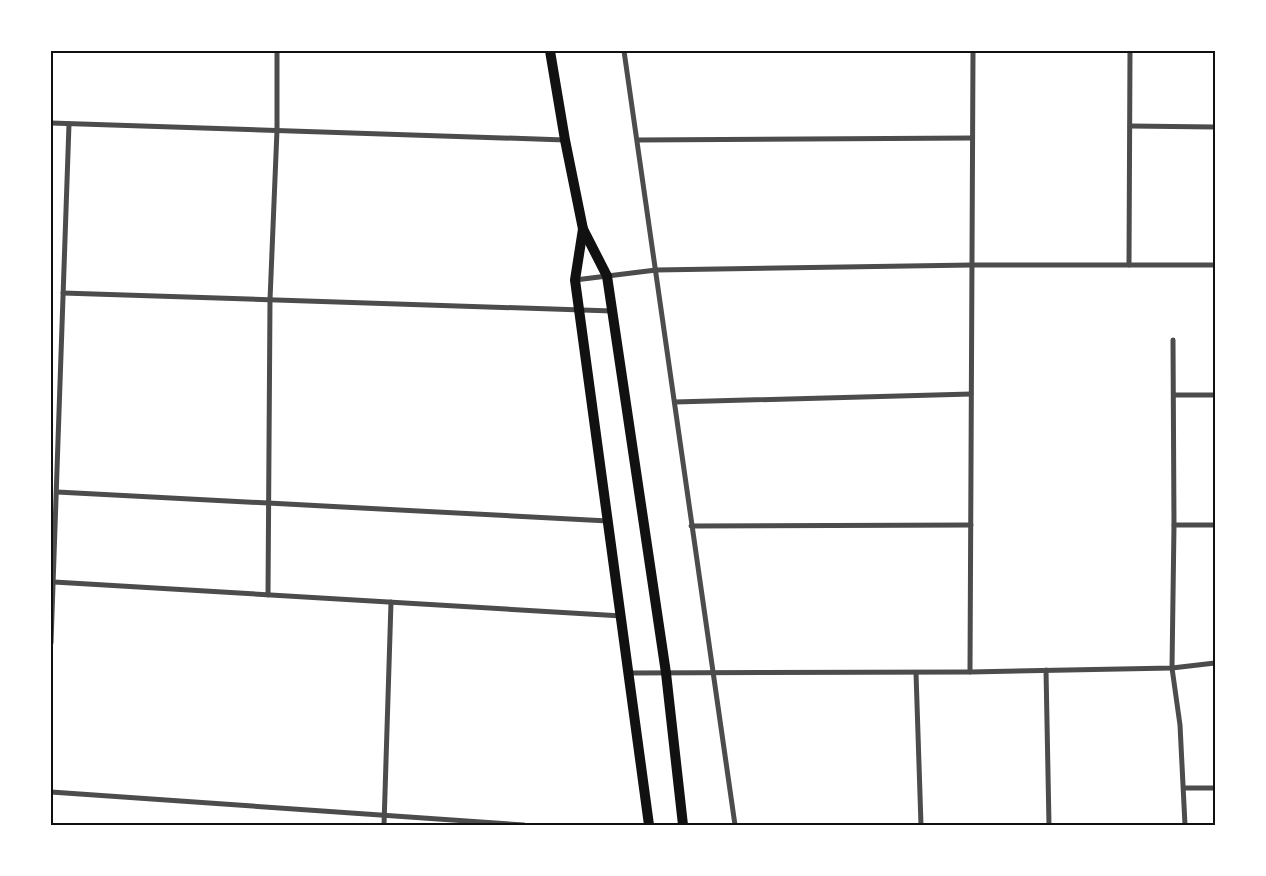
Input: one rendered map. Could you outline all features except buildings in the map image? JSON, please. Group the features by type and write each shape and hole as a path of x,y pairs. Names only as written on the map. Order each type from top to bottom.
{"main road":[{"path":"550,51 583,229 607,276 666,673 683,825"},
{"path":"583,229 575,280 649,825"}],"street":[{"path":"268,595 270,300 277,130 277,51"},
{"path":"624,51 735,825"},
{"path":"970,672 973,51"},
{"path":"1129,265 1130,51"},
{"path":"51,122 565,140"},
{"path":"51,643 57,492 54,466 69,124"},
{"path":"1130,126 1215,127"},
{"path":"638,140 972,138"},
{"path":"575,280 656,270 972,265 1215,265"},
{"path":"63,293 613,312"},
{"path":"1173,340 1174,525 1172,668 1180,725 1185,825"},
{"path":"675,402 971,394"},
{"path":"1174,394 1215,395"},
{"path":"57,492 608,521"},
{"path":"692,526 970,525"},
{"path":"1174,525 1215,525"},
{"path":"54,582 622,616"},
{"path":"384,825 392,602"},
{"path":"629,673 916,673 1172,668 1215,664"},
{"path":"1046,670 1049,825"},
{"path":"916,673 921,825"},
{"path":"1184,788 1215,788"},
{"path":"51,792 524,825"}]}
